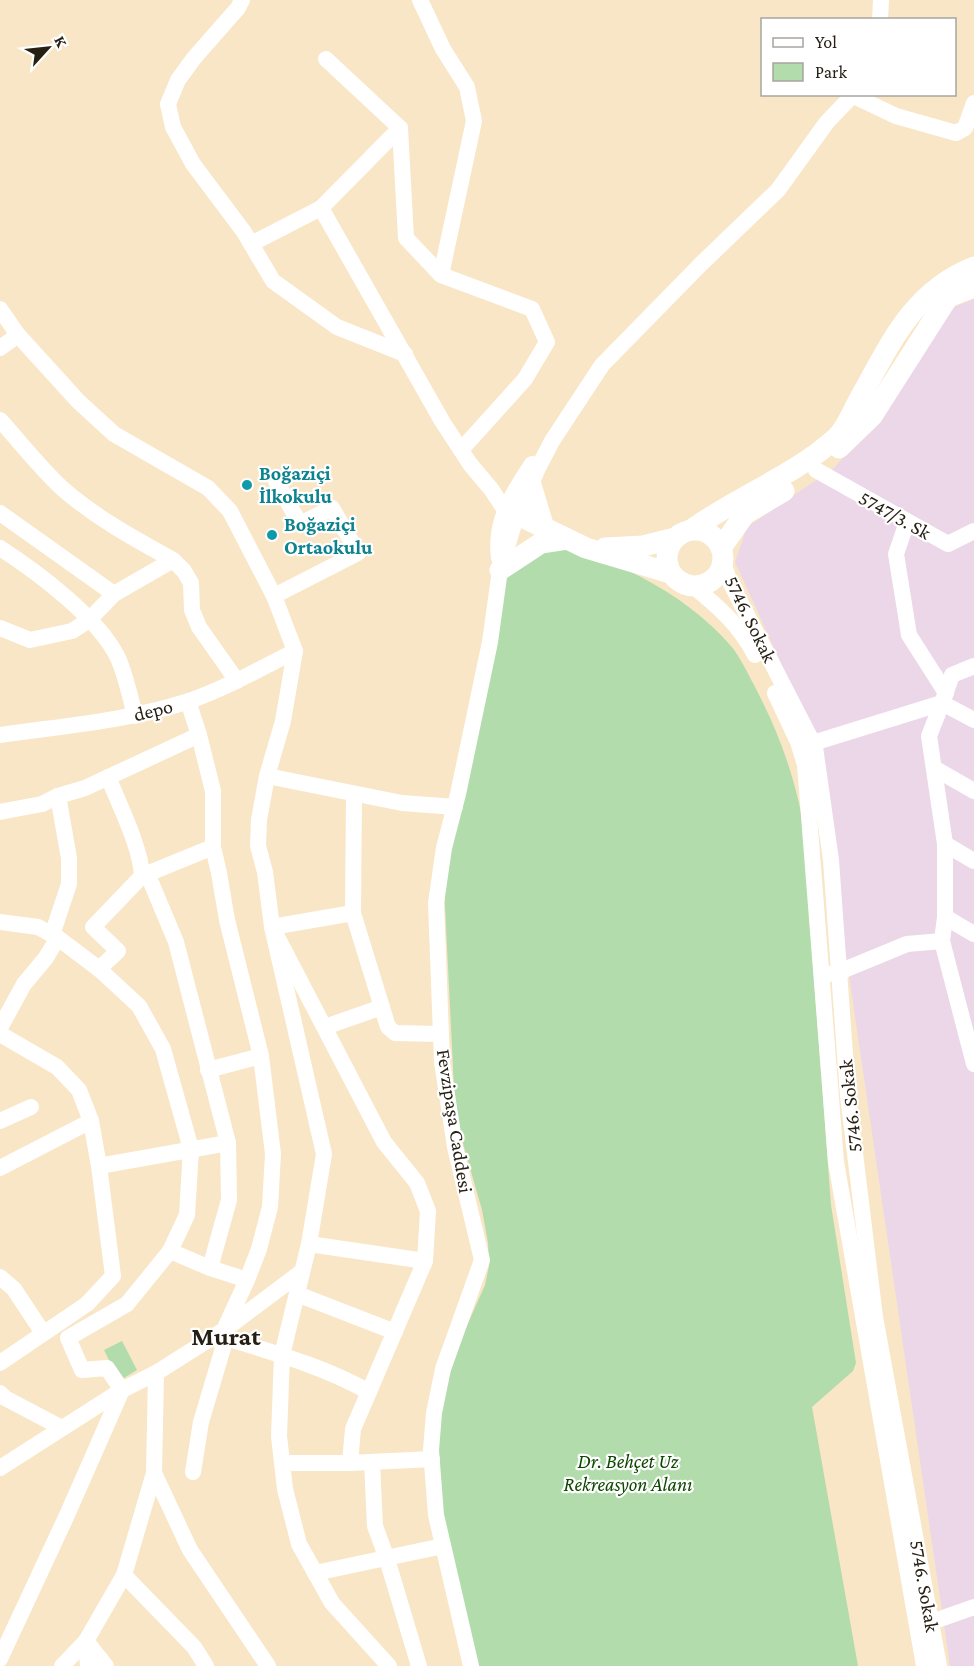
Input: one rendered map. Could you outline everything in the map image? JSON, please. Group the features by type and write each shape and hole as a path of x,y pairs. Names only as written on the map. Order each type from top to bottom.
{"main road":[{"path":"974,267 936,287 920,302 897,332 839,434 818,453 683,534 669,546 667,564 670,573 685,585 694,587 710,582 716,577 722,555 745,514 816,470 872,417 948,297 974,287"},
{"path":"531,485 544,528"},
{"path":"512,513 586,548 670,573"},
{"path":"586,548 643,546 701,530 716,540 722,555"},
{"path":"500,570 542,543 567,539"}],"street":[{"path":"242,0 238,8 178,80 168,104 172,128 193,164 251,244 273,281 338,327 405,354"},
{"path":"420,0 443,49 467,87 474,121 441,275"},
{"path":"880,0 880,18"},
{"path":"326,59 400,128 406,238 441,275 532,309 548,342 525,379 461,450"},
{"path":"512,513 531,485 552,441 602,365 701,264 778,190 828,123 853,96"},
{"path":"856,96 896,116 956,133 965,128 974,103"},
{"path":"251,244 321,208 400,128"},
{"path":"321,208 442,421 461,450 512,513"},
{"path":"0,309 18,335 78,401 114,435 208,488 230,511 274,596 295,651 283,721 267,776 259,820 258,846 265,872 272,927 324,1154 309,1244 300,1273 282,1355 279,1436 285,1490 298,1544 332,1603 389,1666"},
{"path":"0,348 18,335"},
{"path":"0,420 33,459 64,490 120,531 180,566 191,583 192,609 199,627 237,681"},
{"path":"512,513 510,497 534,461 552,441"},
{"name":"5747/3. Sk","path":"816,470 948,544 974,531"},
{"path":"274,596 358,554 332,508 300,524 276,481"},
{"path":"0,513 114,594"},
{"name":"Fevzipaşa Caddesi","path":"471,1666 436,1515 432,1459 434,1413 443,1369 482,1260 454,1147 442,1062 435,903 444,848 455,807 490,642 500,570 512,513"},
{"path":"907,522 896,554 909,635 944,698 974,720"},
{"path":"0,548 61,593 103,634 117,657 135,716"},
{"name":"5746. Sokak","path":"722,555 729,580 813,744 831,860 848,1096 875,1317 924,1625 924,1666"},
{"path":"0,628 30,640 72,631 89,620 114,594 173,560"},
{"name":"5746. Sokak","path":"694,587 726,614 745,635 766,673 798,742 805,765 836,1162 924,1625 939,1666"},
{"name":"depo","path":"0,735 135,716 188,701 237,681 295,651"},
{"path":"974,666 952,675 929,736 945,844 945,917 942,941 974,1064"},
{"path":"813,744 944,698"},
{"path":"188,701 213,791 213,847 227,920 261,1056 273,1154 270,1207 259,1249 225,1334 201,1422 193,1472"},
{"path":"0,812 42,804 58,796 85,788 199,735"},
{"path":"934,768 974,790"},
{"path":"267,776 402,803 455,807"},
{"path":"108,777 136,851 142,876"},
{"path":"354,794 353,913 388,1027 392,1032 441,1034"},
{"path":"0,1028 24,984 45,959 55,936 69,884 69,858 58,796"},
{"path":"945,844 974,861"},
{"path":"99,969 118,951 93,927 142,876 213,847"},
{"path":"142,876 150,880 176,942 228,1143 229,1200 210,1268"},
{"path":"272,927 353,913"},
{"path":"945,917 974,934"},
{"path":"0,922 38,927 55,936 99,969 140,1006 163,1049 190,1149 187,1215 170,1251 126,1304 68,1338 82,1370 107,1368 122,1390"},
{"path":"272,927 384,1142 417,1183 428,1211 425,1261 353,1429 350,1463"},
{"path":"821,976 839,972 907,944 942,941"},
{"path":"325,1027 382,1007"},
{"path":"0,1034 57,1067 79,1090 91,1121 113,1276 87,1304 0,1363"},
{"path":"208,1070 261,1056"},
{"path":"0,1121 31,1107"},
{"path":"0,1168 91,1121"},
{"path":"99,1166 228,1143"},
{"path":"309,1244 425,1261"},
{"path":"170,1251 210,1268 247,1280"},
{"path":"0,1468 122,1390 225,1334 300,1273"},
{"path":"0,1277 14,1289 43,1333"},
{"path":"297,1294 395,1332"},
{"path":"225,1334 350,1382 369,1392"},
{"path":"62,1666 86,1641 124,1575 154,1473 156,1373"},
{"path":"0,1659 122,1390"},
{"path":"0,1394 62,1428"},
{"path":"282,1462 350,1463 432,1459"},
{"path":"372,1462 375,1526 419,1666"},
{"path":"154,1473 190,1550 268,1666"},
{"path":"315,1573 443,1546"},
{"path":"124,1575 194,1647 206,1666"},
{"path":"924,1625 974,1607"},
{"path":"86,1641 88,1666"},
{"path":"86,1641 106,1666"}],"shaded area":[{"path":"974,299 974,1666 950,1666 814,736 735,562 747,527 834,468 877,419 949,309"}],"green space":[{"name":"Dr. Behçet Uz Rekreasyon Alanı","path":"543,542 605,562 641,577 678,599 721,635 734,650 762,701 777,733 794,782 802,817 831,1205 856,1363 853,1371 812,1407 858,1666 472,1666 436,1515 437,1414 461,1339 485,1285 489,1266 488,1243 482,1210 455,1108 444,886 502,578"},
{"path":"122,1341 137,1370 119,1381 104,1350"}],"place":[{"name":"Boğaziçi İlkokulu","path":"247,485"},
{"name":"Boğaziçi Ortaokulu","path":"272,535"}],"district":[{"name":"Murat","path":"226,1336"}]}
